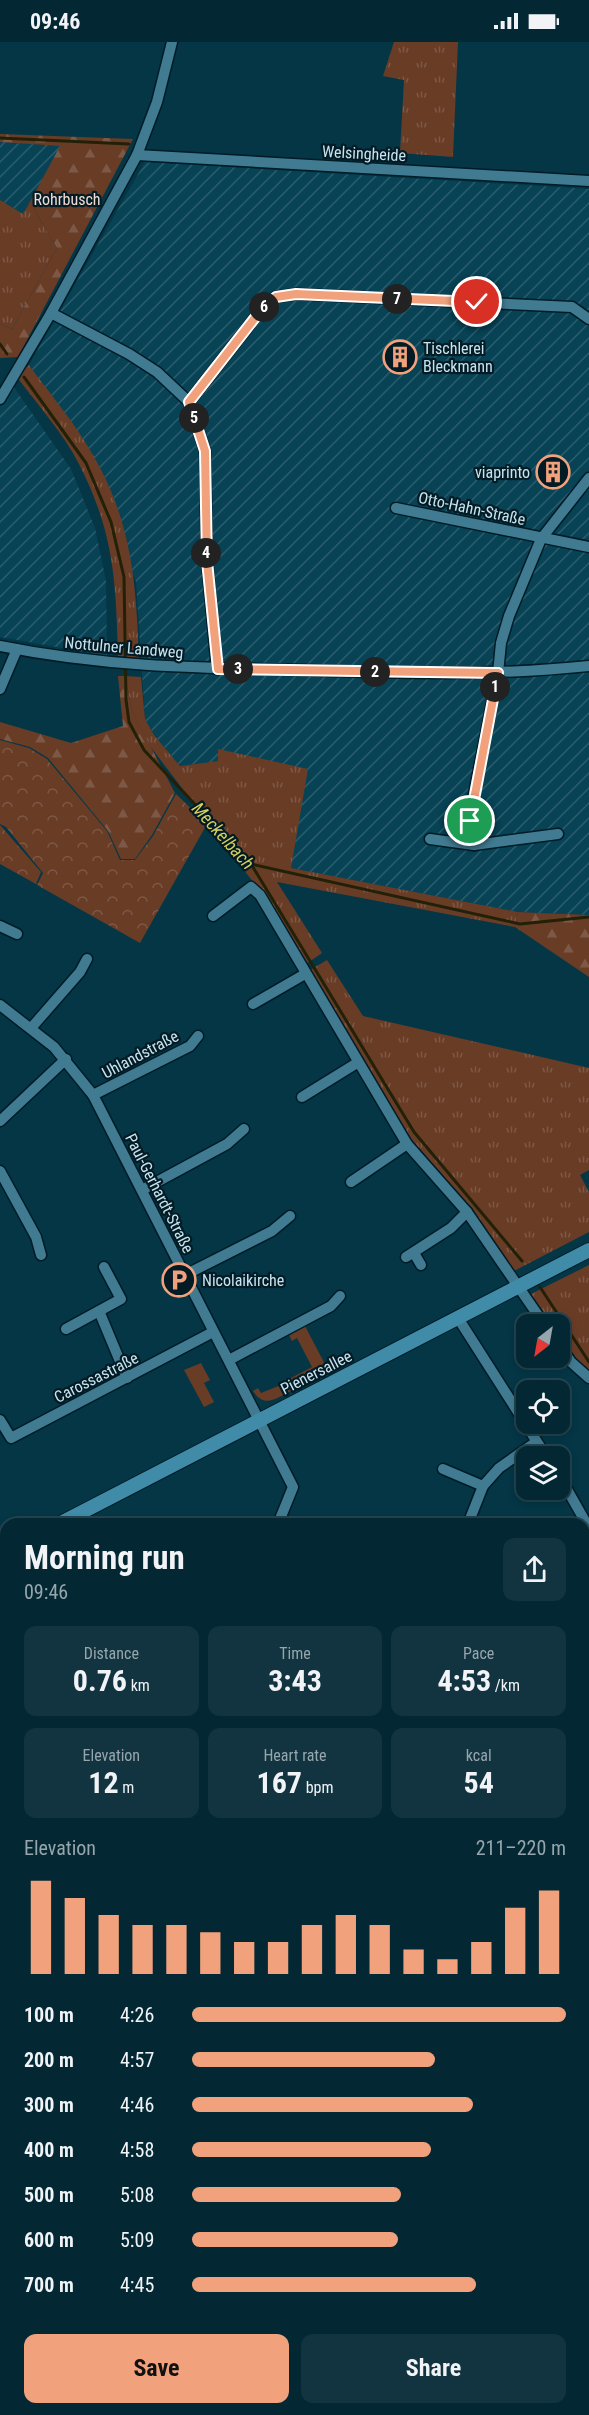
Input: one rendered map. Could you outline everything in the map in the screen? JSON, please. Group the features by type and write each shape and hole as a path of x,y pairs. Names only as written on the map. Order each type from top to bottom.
{"main road":[{"name":"Pienersallee","path":"71,1518 589,1250"}],"street":[{"path":"0,399 51,313 137,155 157,102 172,42"},
{"name":"Welsingheide","path":"137,155 589,181"},
{"path":"189,402 261,310 276,297 296,294 572,307 589,319"},
{"path":"51,313 158,372 189,402 205,451 207,561 218,669"},
{"name":"Otto-Hahn-Straße","path":"474,845 470,821 472,804 498,673 501,643 509,616 541,539 589,478"},
{"name":"Otto-Hahn-Straße","path":"396,508 589,547"},
{"name":"Nottulner Landweg","path":"0,646 118,665 218,669 498,673 589,666"},
{"path":"0,689 17,649"},
{"path":"430,839 474,845 558,834"},
{"path":"213,916 251,887 260,895 298,956 304,974 407,1144 467,1212 537,1314"},
{"path":"0,926 17,934"},
{"path":"32,1027 80,972 87,959"},
{"path":"253,1004 304,974"},
{"name":"Paul-Gerhardt-Straße","path":"0,1005 32,1027 66,1059 93,1095 293,1487 280,1518"},
{"name":"Uhlandstraße","path":"93,1095 190,1046 198,1036"},
{"path":"0,1121 66,1059"},
{"path":"302,1097 357,1063"},
{"path":"142,1190 227,1144 244,1129"},
{"path":"351,1182 407,1144"},
{"path":"0,1171 36,1237 41,1255"},
{"path":"421,1265 410,1255 452,1228 467,1212"},
{"path":"185,1275 272,1231 290,1216"},
{"path":"66,1329 121,1299 104,1267"},
{"path":"229,1360 331,1306 340,1296"},
{"path":"99,1311 126,1378"},
{"path":"458,1318 539,1446"},
{"name":"Carossastraße","path":"0,1420 11,1438 213,1332"},
{"path":"570,1361 589,1378"},
{"path":"470,1518 483,1486 500,1468 536,1442"},
{"path":"443,1469 483,1486"},
{"path":"570,1495 583,1518"}],"shaded area":[{"path":"0,142 61,146 23,214 0,200"},
{"path":"145,162 589,189 589,915 518,912 290,868 218,750 219,761 180,766 154,735 145,719 136,582 93,455 29,365"},
{"path":"13,386 71,469 95,528 106,581 107,656 0,637 0,407"}],"green space":[{"path":"394,42 458,42 453,157 400,153 404,80 383,76"},
{"name":"Rohrbusch","path":"0,134 133,139 18,357 0,358 0,324 12,329 57,248 37,214 32,198 60,146 0,142"},
{"path":"32,198 37,214 57,248 12,329 0,324 0,200 23,214"},
{"path":"29,365 86,443 116,504 130,553 139,658 118,656 114,581 100,512 73,453 17,377"},
{"path":"118,676 125,676 132,711 175,793 152,835 135,859 121,859 108,831 48,758 30,747 0,739 0,722 71,743 123,726"},
{"path":"125,676 141,677 145,719 154,735 180,766 218,761 218,749 308,769 291,868 518,912 515,927 277,882 322,953 306,964 266,899 150,746 132,711"},
{"path":"0,740 29,748 47,759 107,831 120,860 135,860 153,836 176,794 207,824 140,943 37,885 43,873 6,827 0,824"},
{"path":"0,825 41,872 36,884 0,864"},
{"path":"518,912 589,915 589,977 515,927"},
{"path":"327,960 363,1016 589,1068 589,1170 580,1175 589,1192 589,1232 512,1272 472,1208 412,1140 305,973"},
{"path":"589,1265 589,1373 570,1351 570,1314 540,1314 527,1296"},
{"path":"305,1326 329,1372 292,1390 287,1380 312,1367 297,1338 292,1341 289,1335"},
{"path":"201,1363 210,1380 204,1383 214,1402 204,1407 184,1370"},
{"path":"281,1385 289,1386 291,1391 276,1399 262,1400 253,1391 258,1388 261,1393"}],"waterway":[{"path":"0,138 129,144"},
{"name":"Meckelbach","path":"0,344 7,354"},
{"name":"Meckelbach","path":"24,377 86,463 111,522 124,577 126,700 129,722 144,750 251,864 414,1132 522,1261"},
{"path":"251,864 520,924 589,917"},
{"name":"Meckelbach","path":"540,1287 589,1362"}],"place":[{"name":"Tischlerei Bleckmann","path":"400,357"},
{"name":"viaprinto","path":"553,472"},
{"name":"Nicolaikirche","path":"179,1280"}],"route":[{"path":"470,821 479,762 498,673 218,669 207,561 205,451 189,402 261,310 276,297 296,294 477,302"}]}
